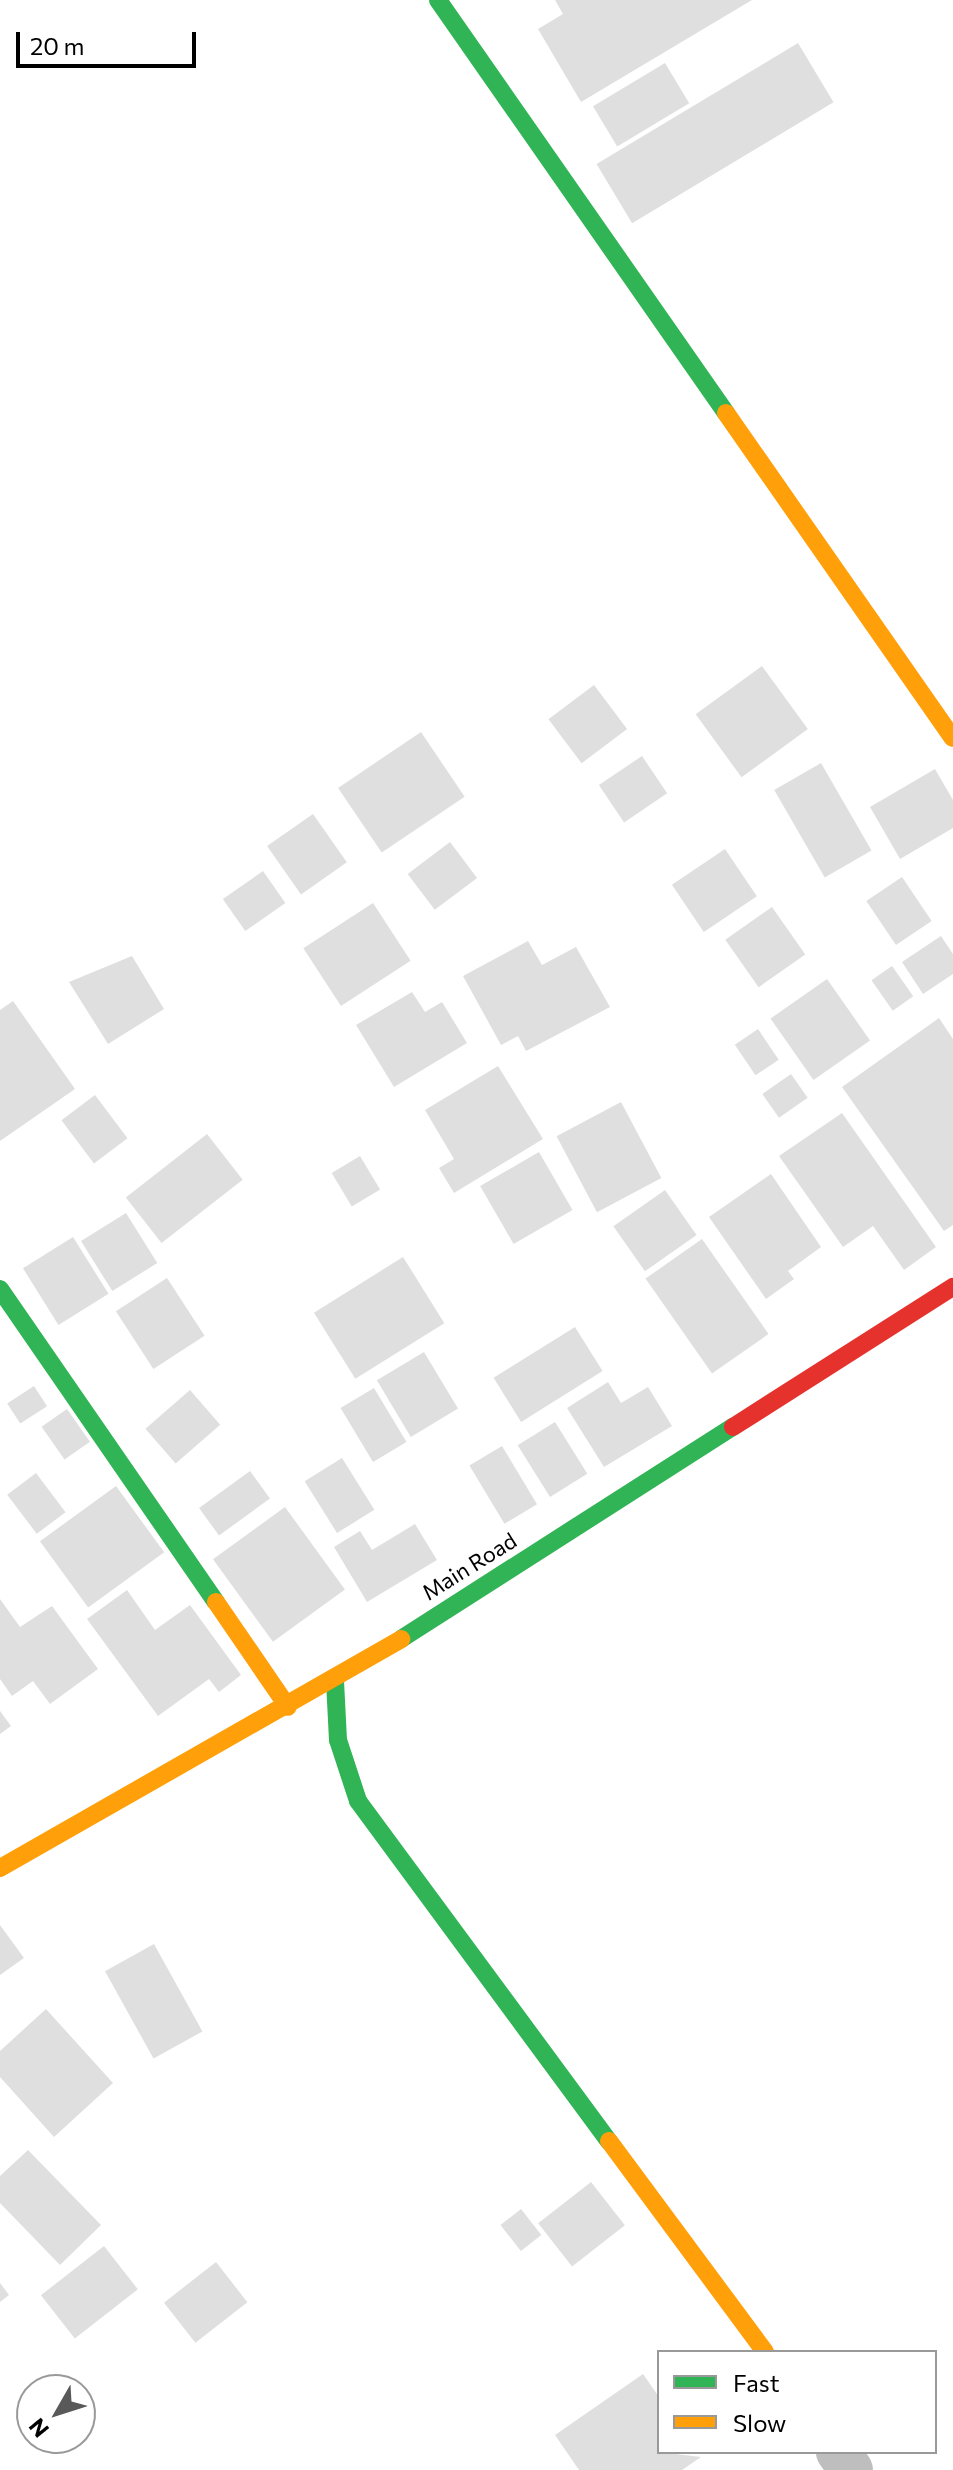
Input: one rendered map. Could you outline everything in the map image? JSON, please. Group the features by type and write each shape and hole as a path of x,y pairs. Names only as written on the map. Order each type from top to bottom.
{"street":[{"path":"438,0 953,738"},
{"name":"Main Road","path":"0,1868 335,1681 953,1287"},
{"path":"0,1289 288,1707"},
{"path":"335,1681 338,1740 358,1801 764,2350"}],"building":[{"path":"555,0 752,0 581,102 538,29 563,14"},
{"path":"798,43 834,102 632,223 597,164"},
{"path":"665,63 689,103 617,147 593,106"},
{"path":"762,666 808,729 742,777 696,714"},
{"path":"594,685 627,729 582,763 548,719"},
{"path":"421,732 465,797 382,853 338,788"},
{"path":"642,756 667,793 624,822 599,785"},
{"path":"821,763 872,850 825,877 774,790"},
{"path":"935,769 953,800 953,828 900,859 870,807"},
{"path":"313,814 347,862 301,894 267,846"},
{"path":"450,842 477,878 435,910 408,874"},
{"path":"725,849 757,896 704,932 672,885"},
{"path":"263,871 285,903 245,931 223,899"},
{"path":"902,877 932,921 896,945 866,901"},
{"path":"373,903 411,961 341,1006 303,948"},
{"path":"772,907 805,955 759,987 725,940"},
{"path":"941,936 953,954 953,974 923,994 902,962"},
{"path":"528,941 542,965 576,947 610,1007 526,1051 518,1036 501,1045 463,976"},
{"path":"132,956 164,1009 108,1044 69,982"},
{"path":"892,966 913,996 893,1011 872,980"},
{"path":"827,979 870,1040 813,1080 770,1019"},
{"path":"412,992 425,1012 442,1002 467,1043 394,1087 356,1025"},
{"path":"13,1001 75,1089 0,1141 0,1010"},
{"path":"939,1018 953,1039 953,1225 944,1231 842,1087"},
{"path":"758,1029 779,1060 755,1075 735,1045"},
{"path":"498,1066 543,1139 454,1193 439,1168 454,1159 425,1110"},
{"path":"791,1074 808,1098 779,1118 762,1094"},
{"path":"95,1095 127,1138 94,1163 61,1120"},
{"path":"621,1102 661,1178 597,1212 557,1136"},
{"path":"842,1113 936,1247 904,1270 873,1226 843,1247 779,1156"},
{"path":"207,1134 243,1180 162,1243 126,1197"},
{"path":"539,1152 572,1210 514,1244 480,1186"},
{"path":"360,1156 380,1189 352,1206 332,1173"},
{"path":"771,1174 821,1247 788,1271 794,1279 766,1299 709,1217"},
{"path":"665,1190 697,1235 645,1271 613,1226"},
{"path":"126,1213 157,1263 112,1291 81,1241"},
{"path":"73,1237 109,1294 58,1325 23,1268"},
{"path":"702,1239 769,1334 712,1374 645,1279"},
{"path":"403,1257 444,1323 355,1379 314,1313"},
{"path":"167,1278 205,1336 153,1369 116,1311"},
{"path":"575,1327 603,1371 521,1422 494,1378"},
{"path":"424,1352 458,1409 411,1437 377,1380"},
{"path":"608,1382 621,1403 648,1387 672,1426 604,1467 567,1408"},
{"path":"34,1386 47,1406 20,1424 7,1403"},
{"path":"374,1388 406,1442 373,1462 341,1408"},
{"path":"190,1390 220,1425 176,1463 145,1429"},
{"path":"67,1409 90,1442 65,1460 42,1427"},
{"path":"555,1422 587,1474 550,1497 518,1445"},
{"path":"502,1446 537,1504 504,1524 469,1466"},
{"path":"342,1458 374,1510 337,1533 305,1481"},
{"path":"250,1471 270,1499 219,1536 199,1508"},
{"path":"36,1473 65,1512 37,1534 7,1495"},
{"path":"116,1486 164,1552 88,1608 40,1541"},
{"path":"285,1507 345,1590 273,1642 213,1559"},
{"path":"415,1524 437,1560 367,1602 334,1547 360,1531 372,1550"},
{"path":"127,1590 155,1630 190,1605 241,1675 219,1692 209,1679 158,1716 87,1619"},
{"path":"0,1599 20,1627 52,1606 98,1669 50,1704 33,1681 12,1696 0,1679"},
{"path":"0,1711 11,1726 0,1734"},
{"path":"0,1925 24,1958 0,1975"},
{"path":"154,1944 202,2031 154,2059 105,1971"},
{"path":"46,2009 113,2083 54,2137 0,2077 0,2051"},
{"path":"28,2150 101,2225 60,2265 0,2203 0,2176"},
{"path":"591,2182 625,2225 572,2267 538,2223"},
{"path":"521,2209 541,2235 521,2251 501,2225"},
{"path":"104,2246 138,2289 75,2339 41,2295"},
{"path":"216,2262 247,2302 195,2343 164,2303"},
{"path":"0,2283 9,2295 0,2302"},
{"path":"643,2374 657,2394 657,2454 701,2457 682,2470 579,2470 555,2435"}],"traffic: fast":[{"path":"438,0 726,413"},
{"path":"0,1289 216,1602"},
{"path":"401,1639 733,1427"},
{"path":"335,1681 338,1740 358,1801 609,2141"}],"traffic: slow":[{"path":"726,413 953,738"},
{"path":"216,1602 288,1707"},
{"path":"0,1868 401,1639"},
{"path":"609,2141 764,2350"}],"traffic: jam":[{"path":"733,1427 953,1287"}]}
